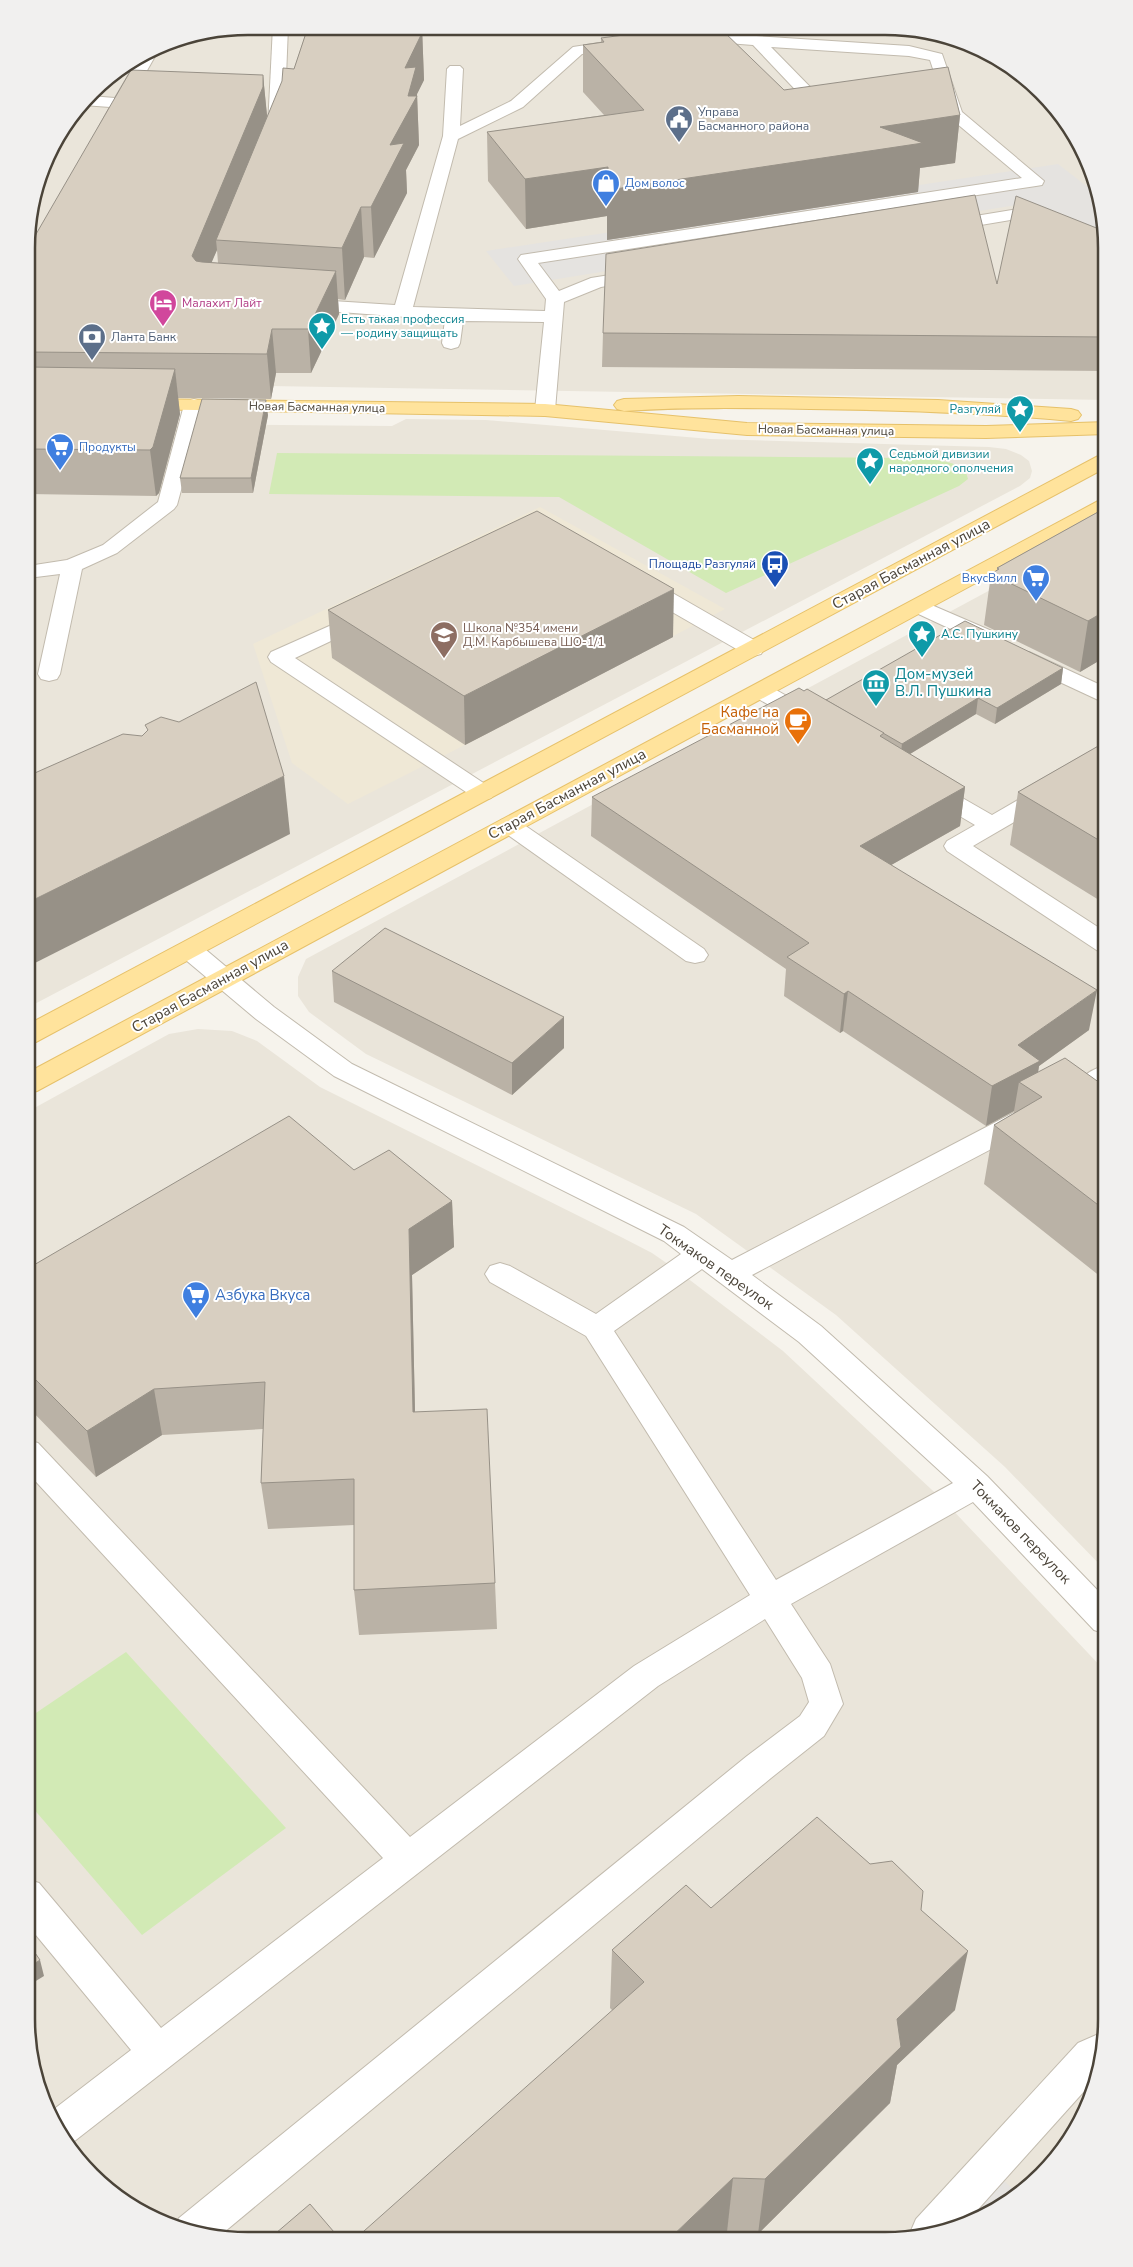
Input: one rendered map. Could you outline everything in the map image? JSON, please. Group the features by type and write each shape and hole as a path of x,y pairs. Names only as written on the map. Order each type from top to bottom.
{"main road":[{"name":"Новая Басманная улица","path":"545,410 678,401 852,403 996,408 1098,417"},
{"name":"Новая Басманная улица","path":"125,405 545,410 747,429 986,432 1098,428"},
{"name":"Старая Басманная улица","path":"35,1032 1098,464"},
{"name":"Старая Басманная улица","path":"35,1081 1098,509"}],"street":[{"path":"269,146 276,128 280,35"},
{"path":"545,410 554,308 527,259 1036,181 955,114 937,57 909,51 681,36"},
{"path":"451,136 517,104 578,50 634,42"},
{"path":"758,42 812,98"},
{"path":"96,146 144,62"},
{"path":"402,312 451,136 455,69"},
{"path":"93,101 120,103"},
{"path":"928,229 1036,212 1098,240"},
{"path":"286,303 455,315 554,308 597,282 655,273"},
{"path":"451,343 455,315"},
{"path":"35,571 72,566 110,549 167,505 194,405"},
{"path":"49,674 72,566"},
{"path":"628,578 753,649"},
{"path":"385,606 279,657 483,793"},
{"path":"920,606 1098,694"},
{"path":"761,691 824,727"},
{"path":"1098,763 956,846 1098,940"},
{"path":"909,776 992,825"},
{"path":"509,825 695,955"},
{"name":"Токмаков переулок","path":"190,950 265,1013 343,1070 666,1229 730,1274 810,1334 976,1485 1098,1612"},
{"path":"730,1274 1056,1103 1098,1086"},
{"path":"597,1328 702,1254"},
{"path":"200,2227 759,1767 812,1726 826,1704 818,1674 597,1328 500,1274"},
{"path":"35,1461 408,1860"},
{"path":"63,2126 646,1676 771,1599 976,1485"},
{"path":"35,1906 158,2053"},
{"path":"937,2226 1091,2056 1095,2054"}],"shaded area":[{"path":"234,35 899,35 927,39 954,46 992,63 1026,88 1045,107 1062,129 1082,166 1091,193 1098,234 1098,400 35,382 35,234 39,206 46,179 63,141 97,97 141,63 179,46 206,39"},
{"path":"1058,164 1090,189 1098,234 1029,203 514,286 486,251"},
{"path":"406,419 486,420 710,439 989,447 1006,449 1021,455 1029,461 1032,471 1030,478 1020,486 35,1004 35,423 392,426"},
{"name":"Школа №354 имени Д.М. Карбышева ШО-1/1","path":"540,507 725,609 348,804 292,763 253,644"},
{"path":"1098,532 1098,1563 1005,1467 836,1315 696,1214 366,1054 309,1012 298,996 298,977 306,959"},
{"path":"198,1029 232,1031 257,1041 320,1087 652,1253 783,1351 946,1503 1098,1664 1098,2033 1094,2061 1082,2101 1062,2138 1036,2170 1004,2196 992,2204 954,2221 927,2228 899,2232 234,2232 206,2228 179,2221 141,2204 97,2170 71,2138 63,2126 46,2088 39,2061 35,2033 35,1108 169,1034"},
{"path":"991,2169 1013,2189 992,2204 967,2216 937,2226"}],"green space":[{"path":"277,453 909,458 952,463 965,469 968,479 959,486 726,593 559,497 269,494"},
{"path":"126,1652 286,1828 142,1935 35,1810 35,1714"}],"building":[{"path":"305,35 421,35 405,68 416,67 408,96 417,96 390,145 404,143 371,207 361,207 342,248 216,240 282,81 283,68 294,69"},
{"path":"624,35 727,35 784,90 948,67 960,115 880,127 923,143 608,190 608,167 525,179 487,132 644,110 583,45 604,42 601,38"},
{"path":"131,70 263,75 263,87 192,256 196,261 202,262 336,271 308,329 272,329 267,354 35,352 35,236"},
{"path":"975,195 997,284 1016,196 1097,228 1098,337 603,333 606,254"},
{"path":"35,367 175,369 153,447 150,450 35,449"},
{"path":"202,399 266,400 251,478 180,478"},
{"path":"537,511 674,589 464,696 328,610"},
{"path":"1098,512 1098,615 1088,621 991,574 999,569 997,568"},
{"path":"965,621 1063,668 997,708 978,698 902,744 826,700"},
{"path":"256,682 284,776 35,899 35,773 123,734 142,736 148,730 145,725 161,717 179,722"},
{"path":"799,688 804,691 807,689 884,733 880,736 965,787 860,846 1097,990 1018,1045 1040,1061 992,1086 848,991 844,994 787,957 809,943 592,797"},
{"path":"1098,746 1098,840 1018,792"},
{"path":"385,928 564,1017 512,1063 332,971"},
{"path":"1065,1058 1098,1082 1098,1205 994,1125 1042,1097 1019,1082"},
{"path":"289,1116 354,1170 389,1150 452,1201 409,1229 413,1412 487,1409 495,1583 354,1590 354,1479 261,1483 265,1382 154,1389 87,1431 35,1379 35,1264"},
{"path":"817,1817 870,1864 892,1861 923,1891 921,1910 968,1951 897,2019 901,2047 765,2179 733,2178 676,2232 363,2232 644,1982 612,1950 686,1885 711,1908"},
{"path":"35,1953 40,1960 35,1963"},
{"path":"310,2204 334,2232 277,2232"}],"place":[{"name":"Управа Басманного района","path":"679,143"},
{"name":"Дом волос","path":"606,207"},
{"name":"Малахит Лайт","path":"163,327"},
{"name":"Есть такая профессия — родину защищать","path":"322,350"},
{"name":"Ланта Банк","path":"92,361"},
{"name":"Разгуляй","path":"1020,433"},
{"name":"Продукты","path":"60,471"},
{"name":"Седьмой дивизии народного ополчения","path":"870,485"},
{"name":"Площадь Разгуляй","path":"775,588"},
{"name":"ВкусВилл","path":"1036,602"},
{"name":"А.С. Пушкину","path":"922,658"},
{"name":"Школа №354 имени Д.М. Карбышева ШО-1/1","path":"444,659"},
{"name":"Дом-музей В.Л. Пушкина","path":"876,707"},
{"name":"Кафе на Басманной","path":"798,745"},
{"name":"Азбука Вкуса","path":"196,1319"}]}
